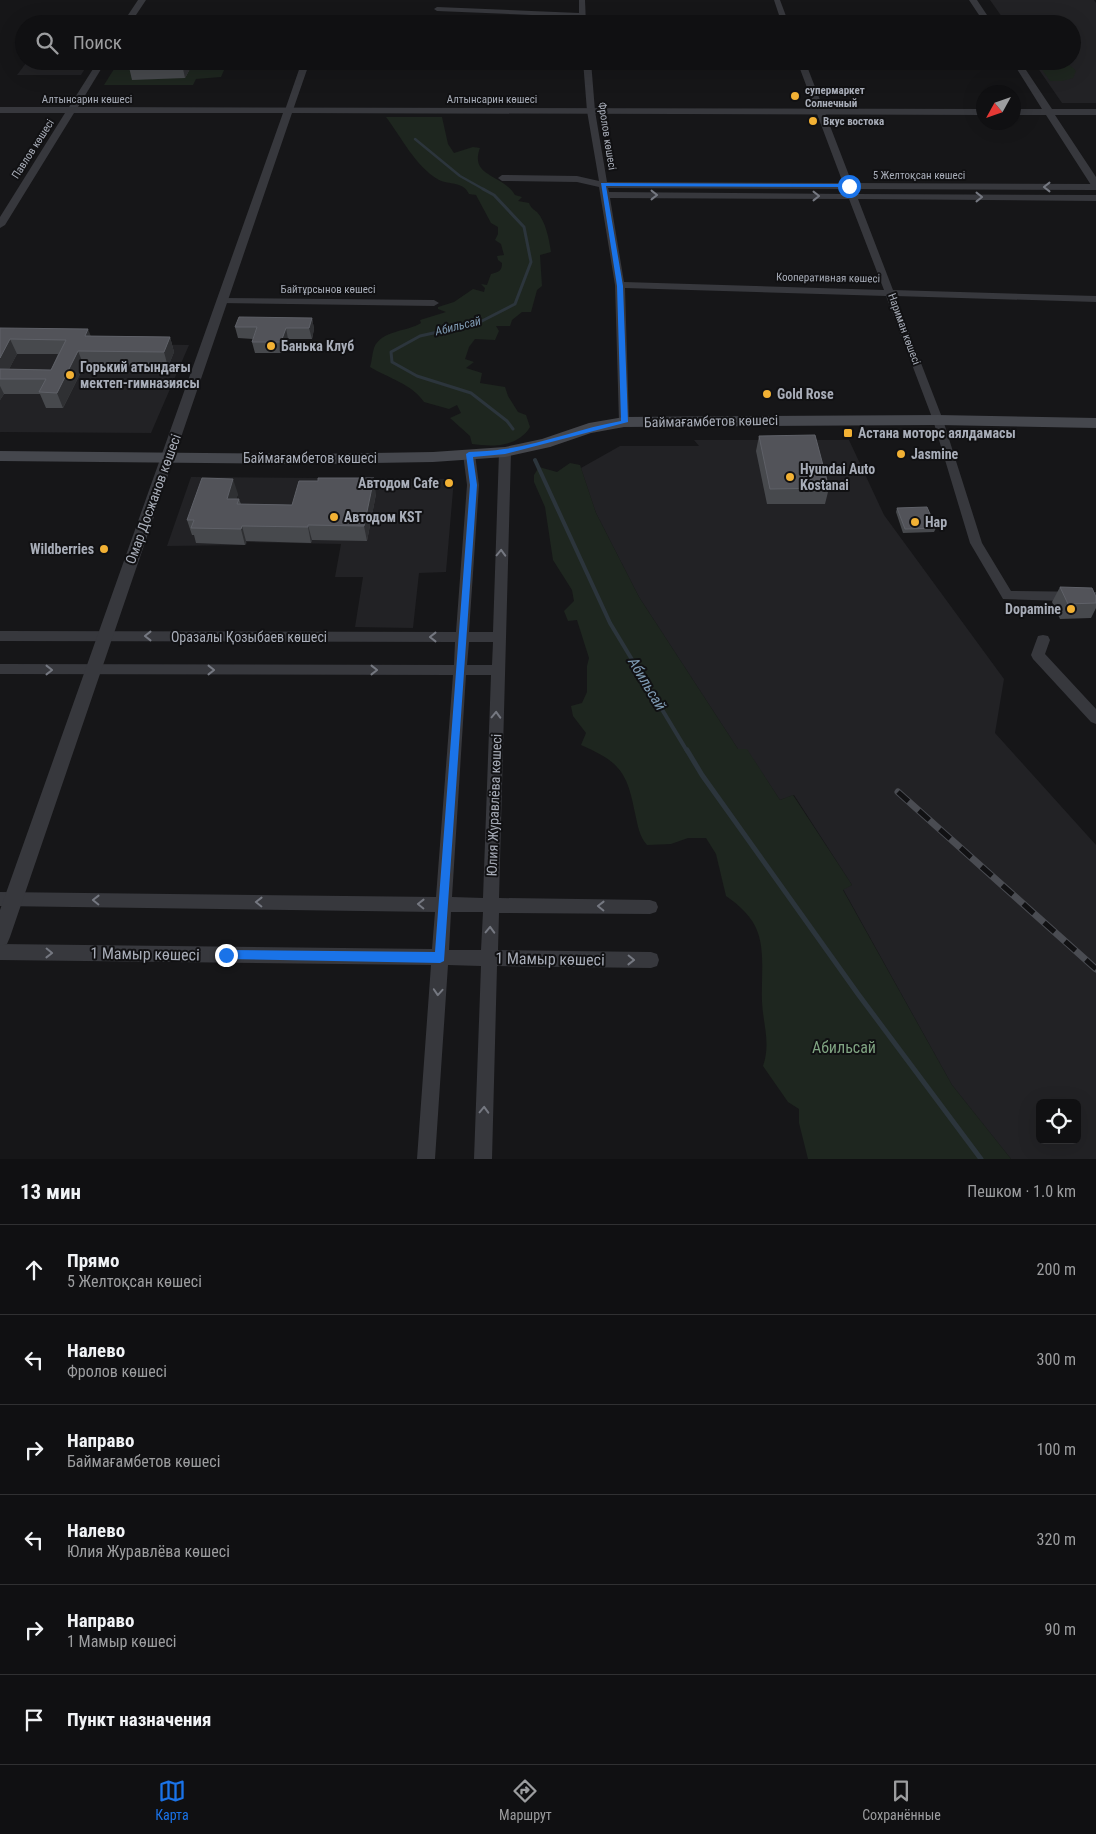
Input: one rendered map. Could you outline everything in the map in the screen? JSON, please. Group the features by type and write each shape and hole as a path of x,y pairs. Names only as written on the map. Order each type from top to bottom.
{"main road":[{"name":"Баймағамбетов көшесі","path":"0,456 312,459 433,457 505,452 589,428 624,422 938,420 1096,423"}],"street":[{"path":"132,15 142,0"},
{"path":"437,9 582,15 582,0"},
{"path":"777,0 783,15"},
{"path":"973,0 983,15"},
{"name":"Павлов көшесі","path":"0,225 97,70"},
{"name":"Омар Досжанов көшесі","path":"0,936 6,899 93,670 303,70"},
{"name":"Фролов көшесі","path":"588,70 591,111 620,286 624,422"},
{"name":"Нариман көшесі","path":"805,70 938,420 976,543 1007,596 1096,597"},
{"path":"1022,70 1096,186"},
{"name":"Алтынсарин көшесі","path":"0,110 976,112"},
{"path":"1021,112 1096,112"},
{"name":"5 Желтоқсан көшесі","path":"502,178 577,179 603,185 1096,186"},
{"name":"5 Желтоқсан көшесі","path":"605,195 1096,198"},
{"name":"Кооперативная көшесі","path":"620,286 1096,299"},
{"name":"Байтұрсынов көшесі","path":"222,301 434,302"},
{"name":"Юлия Журавлёва көшесі","path":"483,1159 505,452"},
{"path":"426,1159 474,485 469,454"},
{"name":"Оразалы Қозыбаев көшесі","path":"0,636 499,637"},
{"path":"1043,640 1038,655 1096,718"},
{"path":"0,669 498,670"},
{"path":"6,899 650,907"},
{"name":"1 Мамыр көшесі","path":"0,952 651,960"}],"shaded area":[{"path":"990,0 1094,0 1096,3 1096,103 1062,103 1039,70 1081,70 1081,15 1001,15"},
{"path":"21,70 84,70 81,75 17,75"},
{"path":"0,342 189,345 151,433 0,432"},
{"path":"694,440 849,440 884,515 1004,679 995,733 1096,845 1096,1159 1011,1159 952,1085 843,889 852,885 794,795 780,800 747,750 738,749 639,597 596,513 581,468 620,446 699,446"},
{"path":"191,477 454,479 446,572 419,573 413,628 355,627 363,577 335,577 341,544 247,542 246,545 167,546"}],"green space":[{"path":"113,70 224,70 221,77 196,79 193,85 104,85"},
{"path":"1042,70 1076,71 1073,78 1062,81 1050,81"},
{"name":"Абильсай","path":"386,117 442,117 448,144 454,153 473,147 480,148 479,165 483,170 510,188 515,195 522,197 518,201 529,203 540,216 545,226 551,252 540,255 542,286 537,290 531,312 522,312 512,320 510,326 496,326 499,331 495,340 475,339 469,347 465,359 474,362 466,368 482,373 480,383 505,387 518,412 526,415 530,427 519,439 512,442 496,445 472,444 470,436 450,418 461,413 457,405 449,409 424,402 413,390 370,367 374,348 382,338 415,326 421,323 420,320 446,312 438,309 438,307 454,302 473,289 484,292 485,288 481,284 487,285 491,274 501,269 502,263 498,260 497,256 504,255 501,244 495,240 498,234 498,227 491,223 476,195 469,194 460,185 443,182 430,174 416,159"},
{"name":"Абильсай","path":"570,463 580,465 596,513 639,597 738,749 747,749 780,800 793,795 852,885 843,890 952,1085 1011,1159 808,1159 799,1123 799,1109 788,1102 763,1066 766,1041 762,1002 761,950 758,933 753,922 745,912 726,896 716,854 706,838 688,838 671,844 647,845 639,830 629,787 620,770 605,757 581,745 586,733 573,716 571,706 582,703 587,692 587,666 589,658 577,620 568,621 564,611 574,601 572,590 553,560 545,507 534,482 534,475 539,467 557,472"}],"building":[{"path":"239,317 312,318 309,328 286,328 281,342 252,342 257,327 235,327"},
{"path":"0,328 88,329 85,336 170,337 164,352 78,351 57,393 39,392 46,379 0,379 0,369 51,370 66,340 10,339 0,358"},
{"name":"Hyundai Auto Kostanai","path":"815,435 829,488 770,489 759,436"},
{"path":"202,478 233,479 227,499 239,499 237,504 292,505 299,481 318,481 318,478 374,478 364,526 308,525 308,527 242,526 241,529 191,528 194,520 187,520"},
{"name":"Нар","path":"927,507 936,528 905,529 897,508"},
{"path":"1060,587 1092,588 1096,597 1096,603 1068,604"}],"waterway":[{"name":"Абильсай","path":"415,139 460,176 485,190"},
{"name":"Абильсай","path":"483,189 494,195 524,227 531,262 515,304 478,323 420,336 391,352 392,362 417,376 471,393 507,421 513,429"},
{"name":"Абильсай","path":"535,460 610,623 687,751"},
{"name":"Абильсай","path":"687,750 702,775 858,994 981,1159"}],"railway":[{"path":"898,792 1096,969"}],"place":[{"name":"супермаркет Солнечный","path":"795,96"},
{"name":"Вкус востока","path":"813,121"},
{"name":"Банька Клуб","path":"271,346"},
{"name":"Горький атындағы мектеп-гимназиясы","path":"70,375"},
{"name":"Gold Rose","path":"767,394"},
{"name":"Астана моторс аялдамасы","path":"848,433"},
{"name":"Jasmine","path":"901,454"},
{"name":"Hyundai Auto Kostanai","path":"790,477"},
{"name":"Автодом Cafe","path":"449,483"},
{"name":"Автодом KST","path":"334,517"},
{"name":"Нар","path":"915,522"},
{"name":"Wildberries","path":"104,549"},
{"name":"Dopamine","path":"1071,609"}],"route":[{"path":"226,955 440,958 474,485 469,454 505,452 589,428 624,422 620,286 603,185 849,186"}]}
